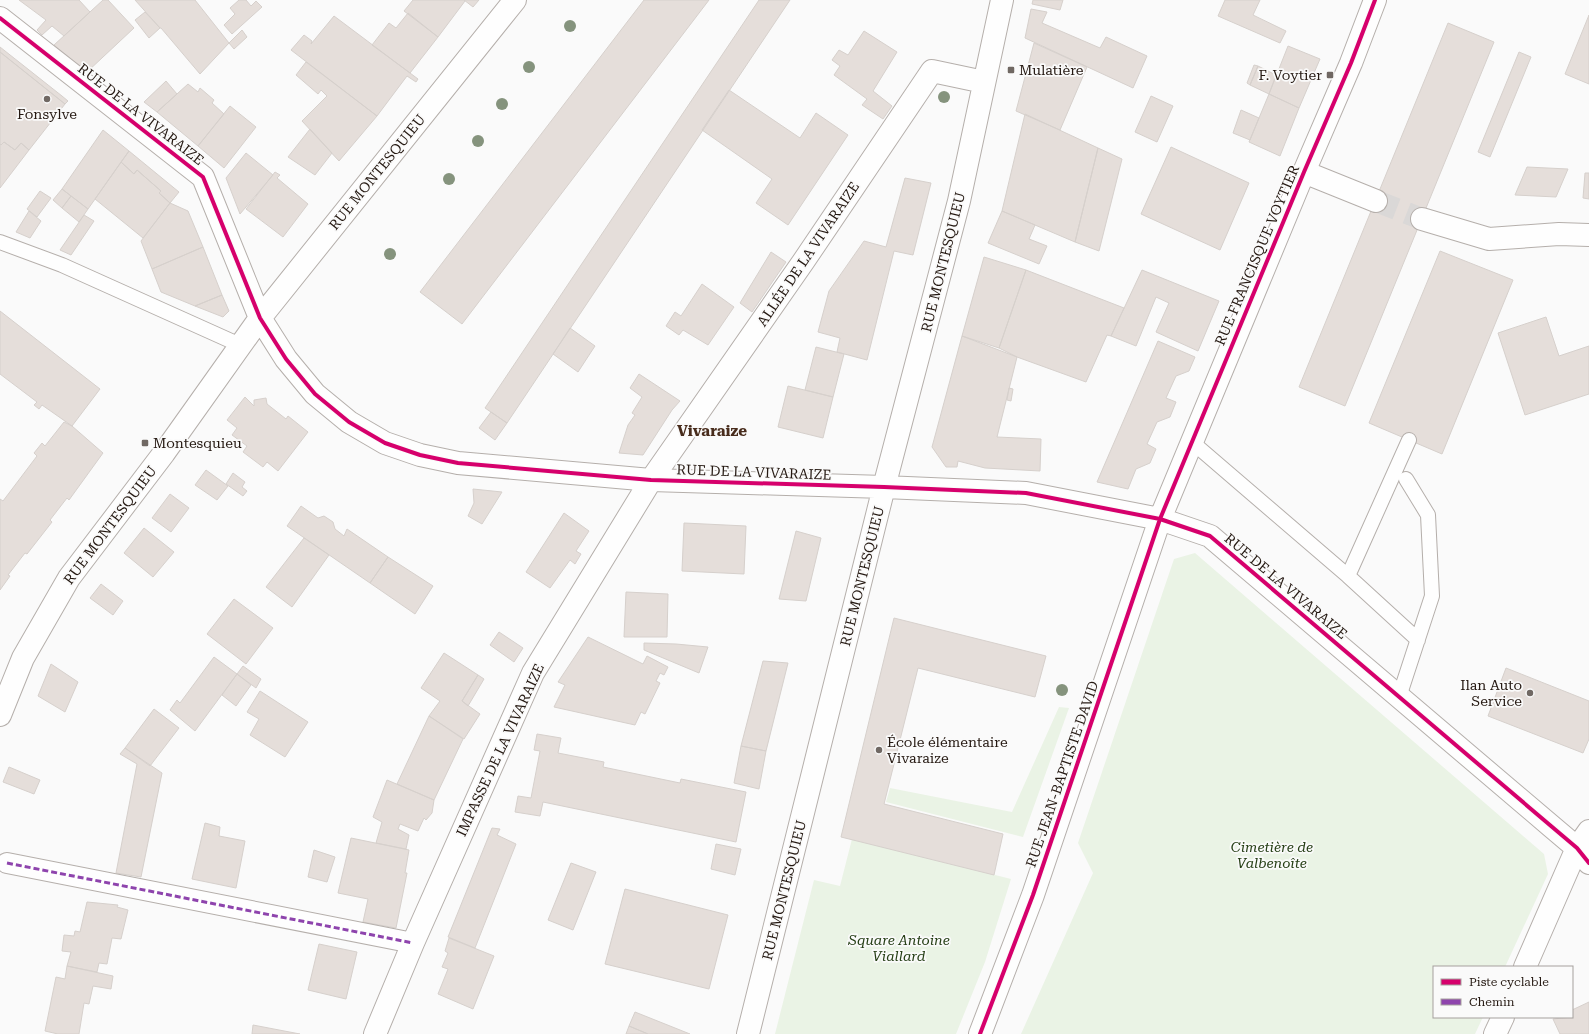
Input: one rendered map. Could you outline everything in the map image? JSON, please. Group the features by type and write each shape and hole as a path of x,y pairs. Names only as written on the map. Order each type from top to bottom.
{"street":[{"name":"RUE MONTESQUIEU","path":"0,715 22,658 69,578 164,453 260,318 515,0"},
{"name":"RUE MONTESQUIEU","path":"748,1034 884,487 959,201 1002,0"},
{"name":"RUE FRANCISQUE VOYTIER","path":"1160,519 1304,172 1351,63 1375,0"},
{"name":"RUE DE LA VIVARAIZE","path":"0,18 203,177 260,318 286,359 315,394 349,422 384,443 420,455 458,463 651,480 1026,493 1160,519 1210,536 1583,856"},
{"name":"ALLÉE DE LA VIVARAIZE","path":"651,480 803,262 932,71 984,82"},
{"path":"1304,172 1376,200"},
{"path":"1422,219 1489,239 1559,234 1589,235"},
{"name":"IMPASSE DE LA VIVARAIZE","path":"376,1034 413,943 532,673 651,480"},
{"name":"RUE JEAN-BAPTISTE DAVID","path":"980,1034 1033,895 1160,519"},
{"path":"1526,966 1583,856 1589,831"},
{"path":"7,863 413,943"},
{"path":"1495,1034 1503,1018"}],"lane":[{"path":"0,242 62,265 240,345"},
{"path":"1348,576 1409,440"},
{"path":"1192,442 1348,576 1418,640"},
{"path":"1399,697 1432,596 1428,515 1406,479"}],"green space":[{"name":"Cimetière de Valbenoîte","path":"1195,553 1544,854 1548,874 1505,966 1433,966 1433,1018 1483,1018 1475,1034 1021,1034 1093,873 1078,843 1174,559"},
{"path":"1059,707 1069,708 1023,837 886,802 890,788 1012,812"},
{"name":"Square Antoine Viallard","path":"852,839 1011,879 985,962 956,1034 775,1034 814,880 840,886"}],"building":[{"path":"19,0 79,0 90,12 64,36 52,26 42,35 37,30 46,20"},
{"path":"103,0 108,0 134,28 87,72 54,45"},
{"path":"135,0 195,0 229,43 200,74"},
{"path":"239,0 246,0 251,6 256,1 262,7 232,34 224,25 235,14 230,8"},
{"path":"413,0 465,1 438,37 404,11"},
{"path":"464,0 479,0 473,7"},
{"path":"644,0 709,0 462,324 420,292"},
{"path":"759,0 790,0 507,423 485,408"},
{"path":"1033,0 1063,0 1060,10 1032,4"},
{"path":"1225,0 1260,0 1253,15 1286,31 1280,43 1218,16"},
{"path":"1031,9 1047,12 1042,23 1100,48 1106,37 1147,56 1133,88 1025,38"},
{"path":"145,12 160,28 149,38 135,20"},
{"path":"408,13 438,37 410,73 372,45 389,23 396,28"},
{"path":"1589,15 1589,84 1565,74"},
{"path":"334,16 418,79 416,82 407,76 377,116 291,50 304,35 312,41 311,44"},
{"path":"1448,23 1494,42 1345,406 1299,387"},
{"path":"242,30 247,37 234,49 229,43"},
{"path":"864,31 897,52 873,91 892,106 883,119 862,105 867,99 834,75 840,66 832,60 839,50 848,55"},
{"path":"1034,43 1087,67 1060,130 1016,111"},
{"path":"1288,46 1320,59 1299,108 1269,94"},
{"path":"0,47 68,101 65,104 0,52"},
{"path":"0,52 65,104 29,150 21,143 15,150 4,142 1,145 0,144"},
{"path":"1519,52 1531,57 1490,157 1478,152"},
{"path":"306,62 377,116 339,161 302,121 327,96 321,90 318,94 296,75"},
{"path":"1254,65 1258,66 1250,85 1247,83"},
{"path":"1258,66 1276,75 1269,94 1250,85"},
{"path":"166,81 177,94 157,112 144,102"},
{"path":"188,84 198,92 200,88 214,100 212,103 224,114 198,146 157,112"},
{"path":"729,90 800,138 816,113 848,135 788,225 756,203 772,179 702,130"},
{"path":"1269,94 1299,108 1280,156 1249,142"},
{"path":"1151,96 1173,106 1157,142 1135,132"},
{"path":"230,106 256,127 224,168 198,146"},
{"path":"1241,110 1259,118 1250,140 1233,133"},
{"path":"1025,114 1098,148 1075,242 1002,211"},
{"path":"310,129 332,153 315,175 288,157"},
{"path":"103,130 129,151 88,209 62,189"},
{"path":"4,142 15,150 21,143 29,150 0,188 0,144 1,145"},
{"path":"1171,147 1249,183 1220,250 1141,214"},
{"path":"1098,148 1122,159 1099,251 1075,242"},
{"path":"129,151 179,192 170,203 159,193 161,191 137,170 134,174 121,162"},
{"path":"246,153 273,175 240,214 226,178"},
{"path":"121,162 134,174 137,170 161,191 159,193 170,203 143,238 95,199"},
{"path":"1527,167 1568,169 1556,197 1515,195"},
{"path":"275,172 280,175 277,178 308,204 283,237 246,209"},
{"path":"1585,173 1589,173 1589,199 1583,198"},
{"path":"905,178 931,183 913,255 894,251 867,360 837,352 840,338 818,332 829,291 864,241 886,247"},
{"path":"62,189 71,196 62,208 53,200"},
{"path":"40,191 51,198 37,217 27,209"},
{"path":"71,196 88,209 79,222 62,208"},
{"path":"170,203 188,211 203,247 152,269 141,241"},
{"path":"29,211 41,221 30,238 16,232"},
{"path":"1002,211 1035,225 1029,239 1047,246 1039,264 988,243"},
{"path":"84,215 94,221 71,255 60,250"},
{"path":"203,247 222,295 195,306 161,292 152,269"},
{"path":"1440,251 1513,280 1442,454 1369,423"},
{"path":"771,252 786,262 752,312 740,303"},
{"path":"984,257 1026,270 999,348 962,336"},
{"path":"1026,270 1124,308 1111,336 1107,335 1086,382 1017,357 999,348"},
{"path":"1142,270 1219,301 1198,351 1156,332 1169,303 1156,297 1136,346 1111,336"},
{"path":"702,284 734,307 708,345 683,330 679,335 666,326 675,312 681,316"},
{"path":"222,295 229,311 223,317 195,306"},
{"path":"0,311 100,389 72,426 42,405 39,409 34,405 37,402 0,374"},
{"path":"1546,317 1559,356 1589,346 1589,394 1525,415 1498,333"},
{"path":"570,328 595,346 578,372 553,354"},
{"path":"962,336 1017,357 997,437 1041,439 1040,471 985,468 958,461 957,467 946,467 932,447"},
{"path":"1158,341 1195,357 1189,371 1176,376 1166,398 1176,402 1170,417 1157,422 1147,444 1156,449 1150,463 1136,469 1128,489 1097,482"},
{"path":"816,347 844,354 833,397 805,390"},
{"path":"639,374 680,401 672,410 643,455 619,453 628,425 635,415 632,413 642,397 630,388"},
{"path":"788,386 833,397 823,438 778,427"},
{"path":"1009,388 1013,389 1011,401 1007,400"},
{"path":"245,397 254,406 254,400 266,398 267,404 286,419 288,416 308,432 278,471 267,462 263,467 243,452 247,446 232,435 237,428 227,420"},
{"path":"491,412 507,423 495,440 479,428"},
{"path":"64,422 72,426 103,453 69,500 67,498 50,520 52,522 27,554 25,553 8,575 10,576 0,590 0,499 3,501 37,456 34,453 42,443 45,446"},
{"path":"206,470 228,486 217,500 195,485"},
{"path":"233,473 245,482 242,487 247,491 243,496 226,484"},
{"path":"473,489 502,492 482,524 468,516 474,503"},
{"path":"170,494 189,508 171,532 152,518"},
{"path":"301,506 318,518 324,516 333,522 335,529 344,536 347,529 388,557 370,583 287,526"},
{"path":"564,513 589,531 576,551 581,554 575,564 570,560 550,588 526,572"},
{"path":"684,523 746,526 744,574 682,571"},
{"path":"144,528 174,552 153,577 124,553"},
{"path":"796,531 821,538 806,601 779,599"},
{"path":"304,538 329,555 292,607 266,587"},
{"path":"388,557 433,586 415,614 370,583"},
{"path":"101,584 123,601 113,615 90,598"},
{"path":"626,592 668,594 667,637 624,637"},
{"path":"234,599 273,628 246,664 207,634"},
{"name":"École élémentaire Vivaraize","path":"894,618 1046,656 1035,697 918,668 884,804 1003,834 994,875 841,837"},
{"path":"499,632 523,648 514,662 490,645"},
{"path":"588,637 643,664 647,656 668,667 664,675 660,673 656,681 660,683 645,714 641,712 635,725 554,707 565,685 558,682"},
{"path":"644,643 708,647 699,673 644,650"},
{"path":"444,653 478,675 462,701 480,714 464,739 429,716 440,701 421,688"},
{"path":"214,657 237,674 195,731 170,710 177,700 180,703"},
{"path":"763,661 788,663 766,751 741,746"},
{"path":"51,664 78,682 65,712 38,696"},
{"path":"243,666 261,679 256,688 237,674"},
{"path":"1506,668 1589,701 1589,739 1583,753 1488,716"},
{"path":"237,674 251,685 236,706 222,695"},
{"path":"478,675 484,679 468,706 462,701"},
{"path":"260,691 308,722 285,757 250,735 259,719 247,712"},
{"path":"154,709 179,728 150,766 125,748"},
{"path":"429,716 463,739 434,800 397,784"},
{"path":"537,734 561,738 558,753 604,762 603,767 680,783 681,779 746,792 736,842 543,802 540,816 515,812 518,796 531,798 540,751 534,750"},
{"path":"741,746 766,751 759,789 734,783"},
{"path":"125,748 162,773 141,877 116,873 137,764 120,754"},
{"path":"9,767 40,780 34,794 3,782"},
{"path":"387,780 434,800 432,813 426,820 424,818 418,831 400,824 398,829 409,835 406,849 376,843 382,822 373,817"},
{"path":"205,823 220,827 219,836 245,841 236,888 192,879"},
{"path":"492,828 500,829 497,835 516,844 475,948 448,937"},
{"path":"351,838 409,850 405,873 407,873 396,928 363,922 368,899 338,893"},
{"path":"716,844 741,849 735,875 711,869"},
{"path":"314,850 335,857 327,882 308,877"},
{"path":"571,863 596,872 573,930 548,920"},
{"path":"625,889 728,915 709,989 605,964"},
{"path":"87,902 118,905 117,907 128,910 121,939 112,938 107,964 99,963 97,972 67,966 71,952 62,951 64,935 74,936 75,931 80,932"},
{"path":"449,938 494,956 473,1009 438,994 448,969 442,967 448,953 445,951"},
{"path":"319,944 357,952 346,999 308,990"},
{"path":"67,966 113,976 111,989 93,986 89,1004 84,1003 79,1034 58,1034 45,1031 56,977 65,979"},
{"path":"1589,1002 1589,1034 1560,1034 1553,1019 1573,1018 1573,1010"},
{"path":"635,1012 690,1034 648,1034 629,1026"},
{"path":"253,1025 300,1034 252,1034"},
{"path":"629,1026 648,1034 626,1034"}],"tunnel":[{"path":"1376,201 1422,219"}],"marked path":[{"path":"7,863 413,943"}],"cycle path":[{"path":"980,1034 1033,895 1160,519 1304,172 1351,63 1375,0"},
{"path":"0,18 203,177 260,318 286,359 315,394 349,422 385,443 420,455 458,463 651,480 1026,493 1160,519 1210,536 1577,848 1589,863"}],"place":[{"name":"Mulatière","path":"1011,70"},
{"name":"F. Voytier","path":"1330,75"},
{"name":"Fonsylve","path":"47,99"},
{"name":"Montesquieu","path":"145,443"},
{"name":"Ilan Auto Service","path":"1530,693"},
{"name":"École élémentaire Vivaraize","path":"879,750"}],"district":[{"name":"Vivaraize","path":"712,431"}]}
